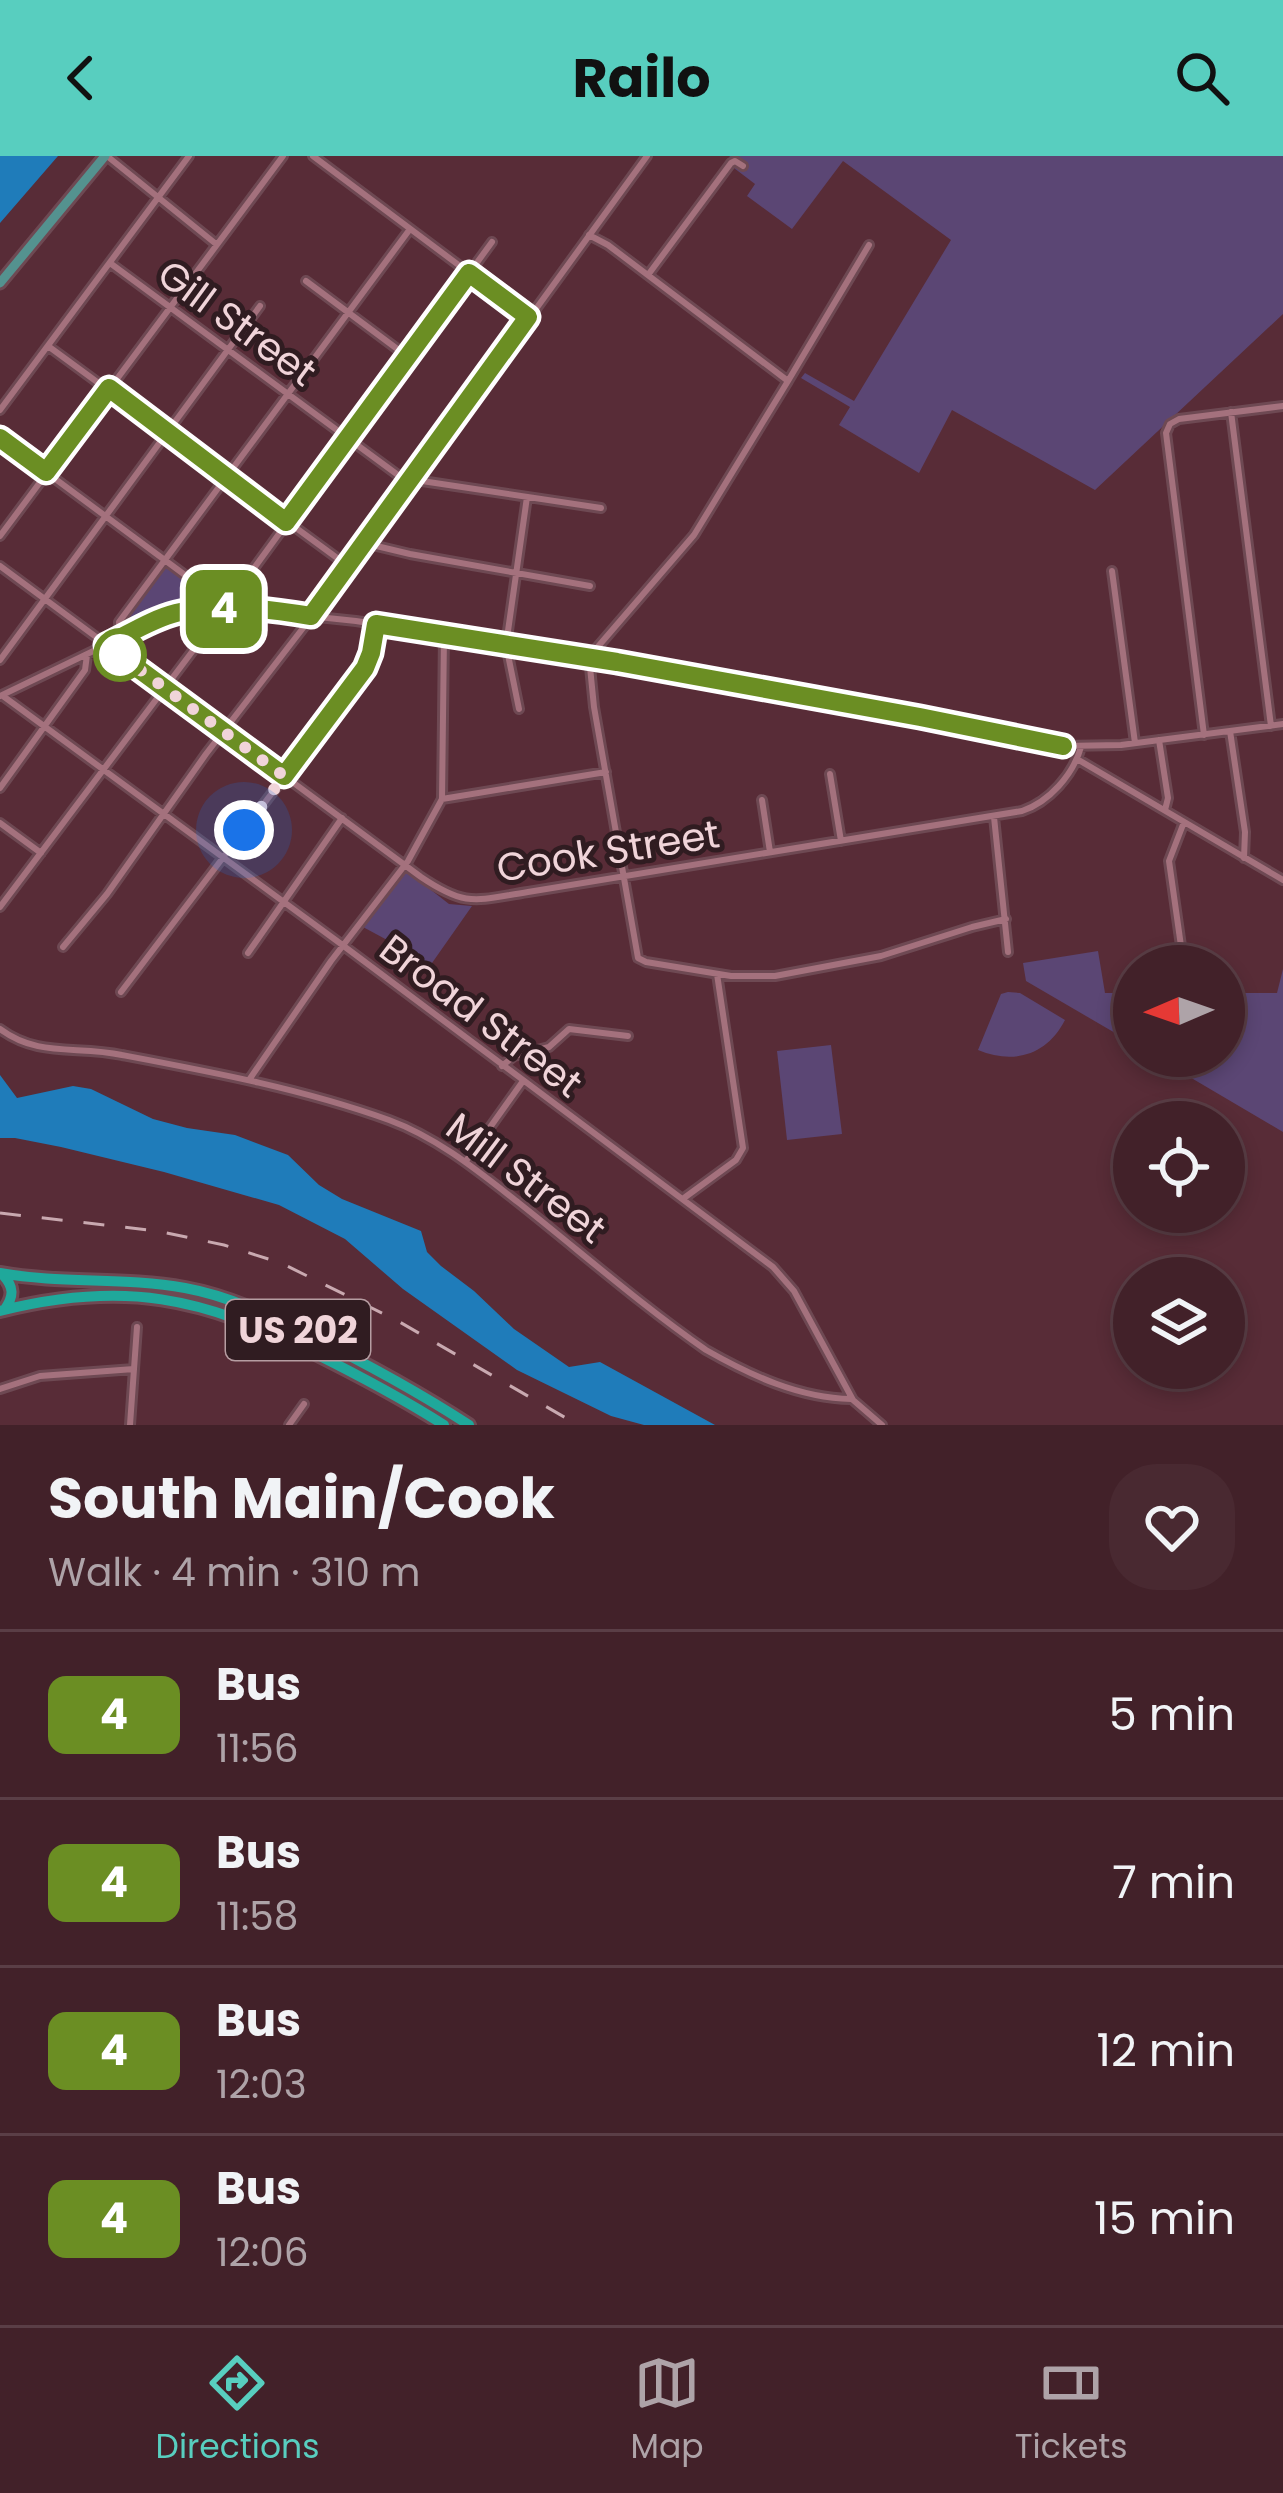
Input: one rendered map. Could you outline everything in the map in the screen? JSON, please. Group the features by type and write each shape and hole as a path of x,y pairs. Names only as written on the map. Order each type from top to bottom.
{"highway":[{"name":"US 202","path":"1,1273 202,1292 242,1305 385,1373 470,1425"},
{"path":"1,1273 13,1294 3,1310"},
{"name":"US 202","path":"3,1310 92,1296 147,1297 197,1305 292,1342 444,1425"}],"main road":[{"path":"0,283 106,156"}],"street":[{"path":"106,156 216,244"},
{"path":"0,410 189,156"},
{"path":"0,536 284,156"},
{"path":"313,156 528,317"},
{"path":"62,946 106,895 647,156"},
{"path":"648,275 731,163 734,160 743,166"},
{"path":"120,638 119,622 410,229"},
{"path":"589,235 788,381"},
{"path":"0,907 492,242"},
{"path":"869,245 694,535 589,658 638,958 748,978 881,956 1006,919"},
{"name":"Gill Street","path":"110,263 398,476 601,508"},
{"path":"306,281 408,357"},
{"path":"0,660 260,306"},
{"path":"48,346 348,566"},
{"path":"1204,735 1167,428 1179,419 1283,406"},
{"path":"1231,412 1271,726"},
{"path":"0,438 217,598 224,609"},
{"path":"519,710 506,645 526,496"},
{"path":"364,543 590,586"},
{"name":"Cook Street","path":"0,566 406,866 463,899 507,896 1022,812 1039,805 1055,790 1081,747"},
{"path":"1112,571 1135,743"},
{"path":"0,695 170,614 224,609 376,624 589,658 1034,742 1081,747 1283,724"},
{"path":"121,992 365,668 376,624"},
{"path":"249,1080 406,866 442,799 444,635"},
{"path":"0,788 85,670 87,656"},
{"name":"Broad Street","path":"0,695 740,1240 794,1291 853,1400 881,1425"},
{"path":"1229,731 1245,832 1244,858"},
{"path":"1159,740 1168,798 1165,810"},
{"path":"1077,759 1283,880"},
{"path":"442,799 606,772"},
{"path":"830,774 841,841"},
{"path":"763,800 770,852"},
{"path":"994,817 1008,952"},
{"path":"248,953 341,818"},
{"path":"1181,945 1169,861 1184,822"},
{"path":"0,823 41,854"},
{"path":"682,1199 736,1160 743,1144 716,974"},
{"name":"Mill Street","path":"0,1029 32,1047 101,1051 249,1080 387,1119 422,1134 466,1161 706,1350 784,1386 853,1400"},
{"path":"502,1066 514,1057 549,1047 569,1029 628,1036"},
{"path":"466,1161 523,1081"},
{"path":"130,1425 137,1327"},
{"path":"0,1389 40,1376 134,1370"},
{"path":"289,1425 304,1404"}],"shaded area":[{"path":"729,156 1283,156 1283,314 1095,490 952,410 919,473 839,425 850,407 801,378 805,373 854,401 951,240 843,161 792,229 747,196 755,184 734,168 738,163"},
{"path":"165,566 211,600 165,607 125,624"},
{"path":"408,872 449,904 472,906 432,963 415,963 400,975 379,960 389,941 363,927"},
{"path":"1098,951 1105,993 1113,993 1113,1032 1026,981 1023,963"},
{"path":"1283,969 1283,1132 1245,1110 1245,1101 1230,1101 1190,1077 1245,1077 1245,993 1277,993"},
{"path":"1020,993 1065,1020 1049,1042 1028,1054 1004,1057 978,1050 1001,994"},
{"path":"831,1045 842,1134 787,1140 777,1051"}],"water":[{"path":"0,156 58,156 0,223"},
{"path":"0,1075 17,1098 73,1086 91,1089 153,1119 235,1135 288,1155 319,1185 342,1199 421,1231 427,1252 441,1266 514,1329 569,1367 600,1362 715,1425 644,1425 611,1416 517,1370 403,1289 345,1239 279,1205 61,1147 0,1138"}],"railway":[{"path":"0,1213 157,1231 281,1263 398,1321 578,1425"}],"bus line":[{"name":"4","path":"0,438 46,472 109,388 286,522 469,273 528,317 311,616 232,608 182,611 106,645 284,776 365,668 376,624 617,662 1063,746"}],"route":[{"path":"120,655 113,650 284,776 244,830"}]}
